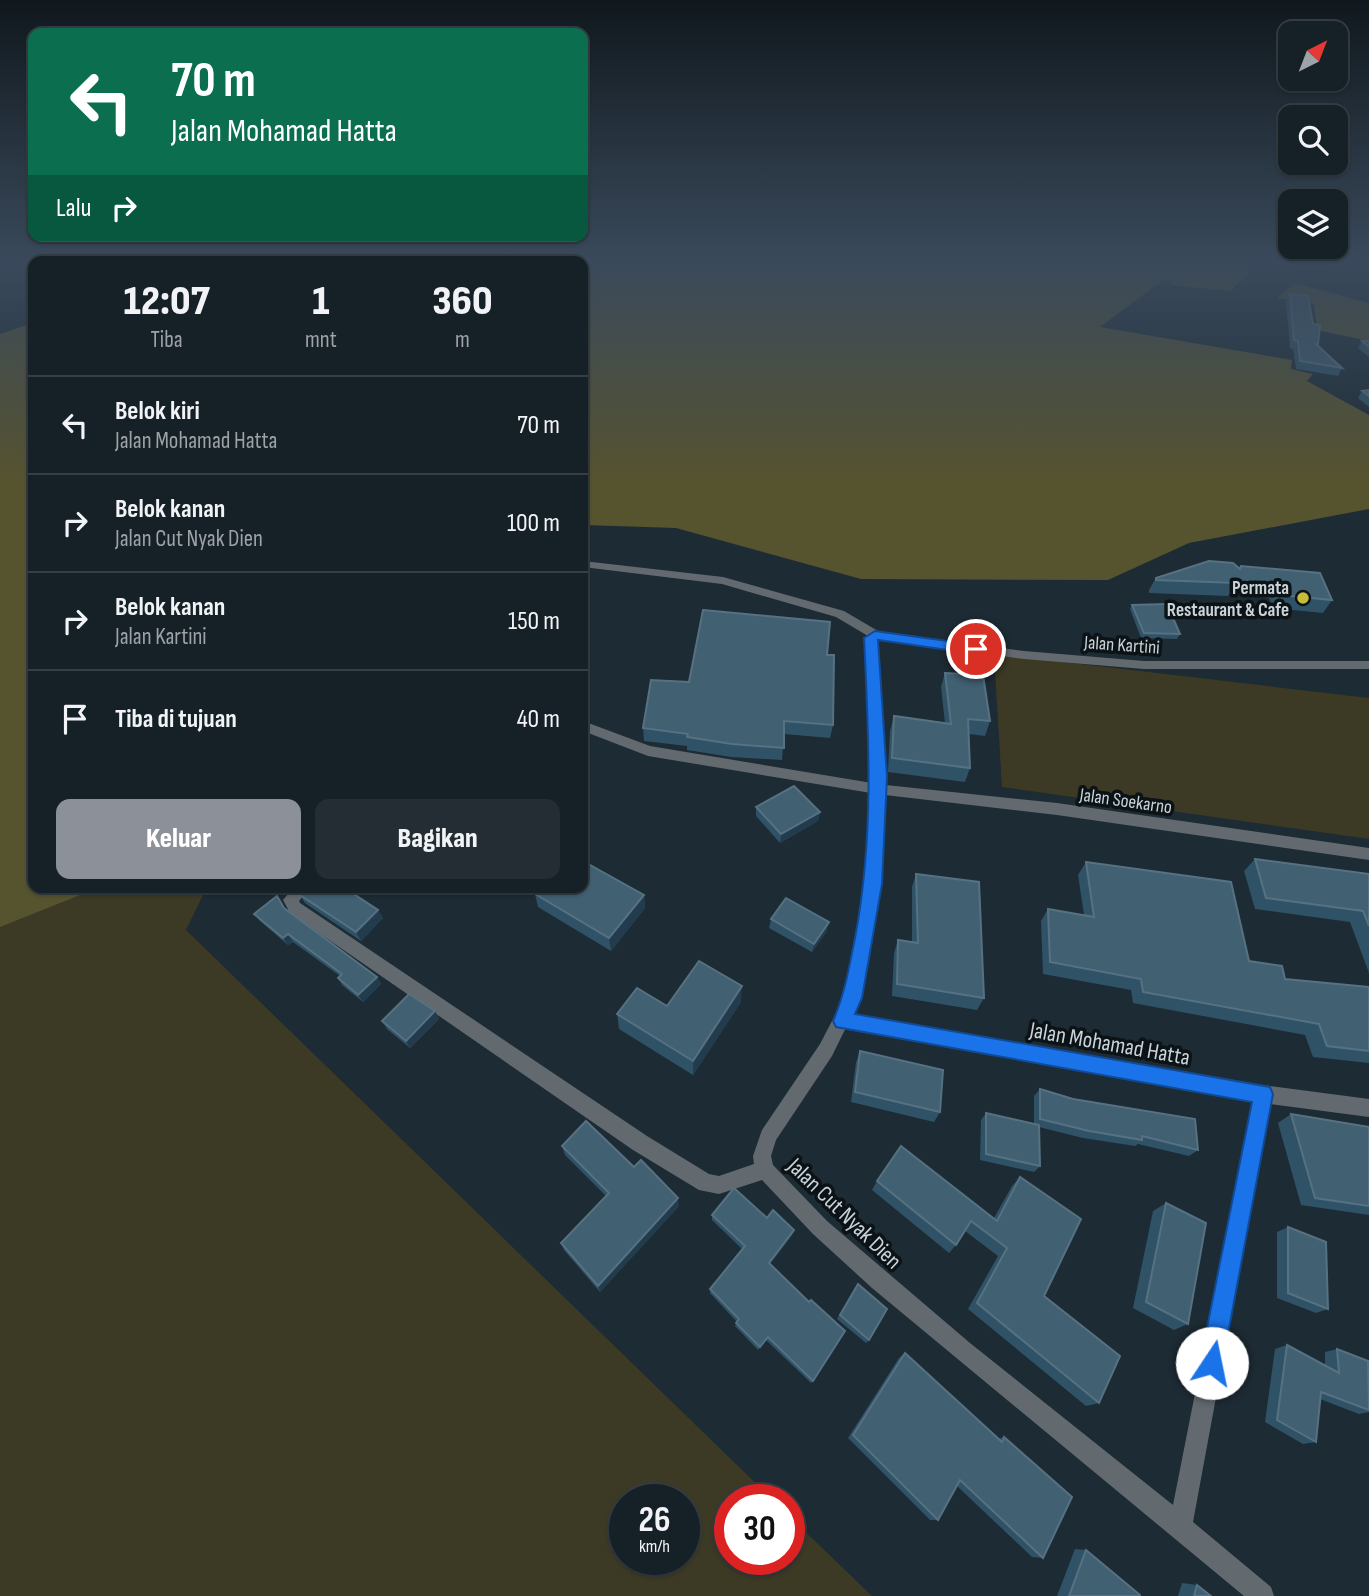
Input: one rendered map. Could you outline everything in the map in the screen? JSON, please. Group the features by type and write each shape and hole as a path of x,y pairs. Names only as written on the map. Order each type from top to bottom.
{"street":[{"path":"588,565 723,580 839,614 875,635"},
{"name":"Jalan Kartini","path":"875,635 1024,655 1144,665 1369,665"},
{"name":"Jalan Cut Nyak Dien","path":"875,635 870,641 877,709 874,884 853,998 843,1021 768,1136 762,1156 765,1170 831,1240 993,1377 1181,1524 1262,1596"},
{"name":"Jalan Soekarno","path":"588,728 648,751 877,789 1057,809 1369,854"},
{"path":"298,893 291,900 295,908 640,1143 706,1183 719,1185 765,1170"},
{"name":"Jalan Mohamad Hatta","path":"843,1021 1263,1094 1369,1108"},
{"path":"1181,1524 1263,1094"}],"shaded area":[{"path":"0,336 28,336 28,893 85,893 0,927"},
{"path":"588,336 1155,336 1292,360 1291,369 1313,374 1307,381 1369,415 1369,509 1189,543 1108,580 861,579 676,528 588,525"},
{"path":"1348,336 1369,336 1369,341"},
{"path":"994,654 1369,698 1369,839 1002,787"},
{"path":"0,799 28,874 28,893 204,893 186,930 757,1484 714,1484 714,1575 805,1575 805,1531 872,1596 0,1596"}],"building":[{"path":"1294,336 1319,336 1316,344 1342,368 1300,361 1298,341 1294,340"},
{"path":"1209,561 1233,563 1240,569 1241,566 1320,573 1332,600 1281,595 1277,585 1234,580 1236,583 1156,580"},
{"path":"1167,604 1180,634 1144,633 1132,605"},
{"path":"703,610 830,622 827,655 834,655 833,725 784,721 784,748 732,744 643,728 651,680 689,682"},
{"path":"945,673 983,675 990,721 968,719 970,768 892,758 894,716 951,724"},
{"path":"794,786 820,812 781,834 756,807"},
{"path":"1255,859 1369,874 1369,926 1363,911 1266,898"},
{"path":"1086,862 1231,882 1249,961 1282,966 1285,979 1369,987 1369,1051 1327,1046 1319,1024 1143,992 1141,979 1050,962 1048,909 1094,917"},
{"path":"588,864 644,895 609,938 535,894 588,893"},
{"path":"916,874 979,882 984,998 897,984 898,940 918,943"},
{"path":"352,893 378,910 356,932 300,895"},
{"path":"277,896 284,908 377,977 358,995 338,978 342,974 288,934 283,938 254,914"},
{"path":"786,898 829,922 814,944 771,919"},
{"path":"699,961 742,986 693,1061 617,1014 637,988 667,1006"},
{"path":"409,994 435,1011 406,1041 382,1021"},
{"path":"860,1051 943,1070 940,1112 855,1092"},
{"path":"1040,1089 1073,1099 1195,1119 1198,1150 1142,1136 1142,1140 1040,1119"},
{"path":"986,1113 1039,1125 1040,1166 986,1154"},
{"path":"1291,1114 1369,1127 1369,1206 1315,1198"},
{"path":"586,1121 634,1167 641,1160 678,1198 598,1286 561,1243 609,1193 562,1146"},
{"path":"901,1146 997,1221 1020,1177 1081,1219 1044,1296 1120,1356 1099,1403 977,1303 1007,1248 971,1221 956,1245 877,1181"},
{"path":"734,1188 767,1218 773,1210 794,1230 769,1263 809,1302 811,1300 845,1331 813,1381 768,1337 760,1347 736,1323 739,1319 710,1289 745,1246 712,1215"},
{"path":"1166,1203 1206,1223 1188,1324 1146,1302"},
{"path":"1288,1227 1326,1242 1328,1309 1288,1293"},
{"path":"858,1284 887,1309 869,1340 840,1315"},
{"path":"1287,1345 1339,1373 1337,1349 1368,1361 1369,1410 1321,1392 1316,1442 1277,1420"},
{"path":"905,1353 1002,1442 1004,1437 1072,1497 1043,1558 960,1480 938,1520 853,1435"},
{"path":"1086,1550 1140,1595 1069,1596"},
{"path":"1197,1585 1211,1596 1194,1596"}],"place":[{"name":"Permata Restaurant & Cafe","path":"1303,598"}],"route":[{"path":"976,649 875,635 871,638 879,777 874,884 853,998 843,1021 1263,1094 1212,1363"}]}
